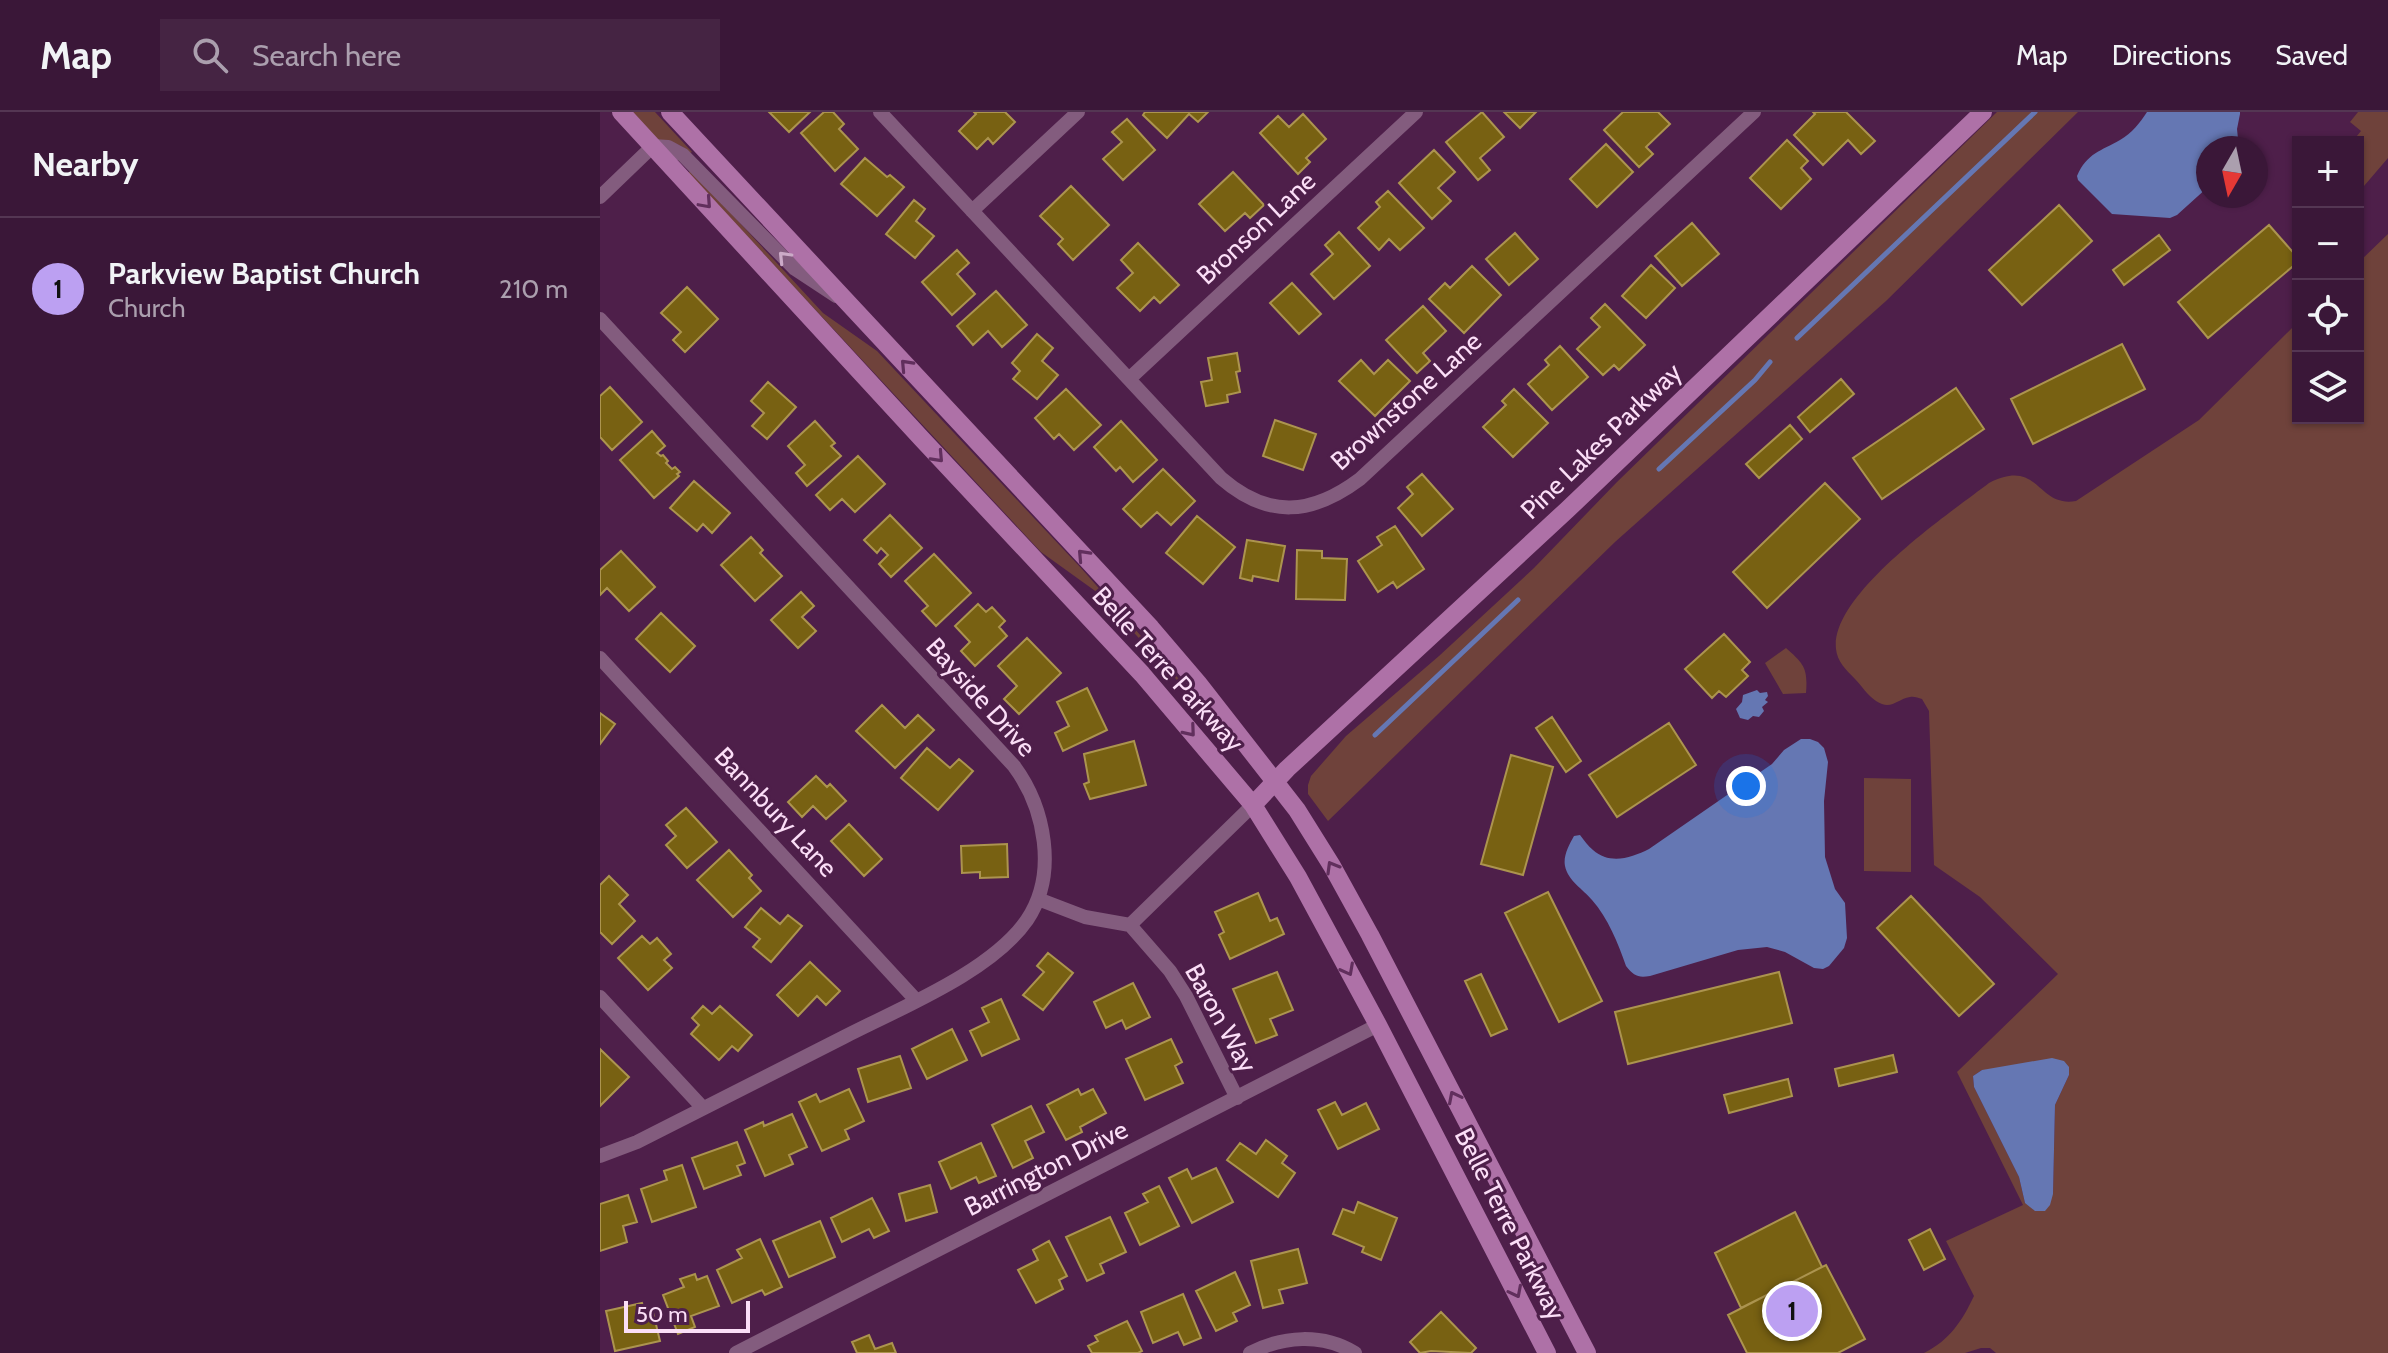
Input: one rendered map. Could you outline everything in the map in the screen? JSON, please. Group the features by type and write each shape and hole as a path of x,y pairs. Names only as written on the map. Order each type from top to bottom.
{"main road":[{"name":"Belle Terre Parkway","path":"621,112 1142,674 1253,805 1298,877 1378,1025 1547,1353"},
{"name":"Belle Terre Parkway","path":"670,112 1151,628 1275,781 1316,839 1370,935 1587,1353"},
{"name":"Pine Lakes Parkway","path":"1253,805 1983,112"}],"street":[{"name":"Brownstone Lane","path":"880,112 1221,478 1259,503 1295,508 1317,504 1360,479 1754,112"},
{"path":"972,211 1078,112"},
{"name":"Bronson Lane","path":"1129,379 1416,112"},
{"path":"600,197 653,146 668,147 683,155 795,269 847,302"},
{"name":"Bayside Drive","path":"600,319 1014,766 1030,791 1041,820 1043,865 1038,899 1022,926 996,953 970,971 637,1142 600,1156"},
{"name":"Bannbury Lane","path":"600,658 916,1000"},
{"path":"1038,899 1085,917 1130,925 1253,805"},
{"name":"Baron Way","path":"1130,925 1186,996 1237,1098"},
{"path":"600,997 703,1108"},
{"name":"Barrington Drive","path":"736,1353 1378,1025"},
{"path":"1250,1353 1273,1343 1300,1339 1325,1340 1355,1353"}],"shaded area":[{"path":"632,112 655,112 692,152 676,144 659,141"},
{"path":"1997,112 2078,112 1886,301 1615,542 1328,821 1308,794 1308,785 1311,776 1346,736 1534,568 1617,482"},
{"path":"2358,112 2388,112 2388,158 2364,186 2364,136 2357,136 2361,131 2350,122"},
{"path":"691,170 823,313 877,351 1081,568 1216,721 1098,593 1041,552 688,173"},
{"path":"2388,234 2388,1353 1996,1353 1990,1348 1981,1348 1965,1353 1924,1353 1954,1329 1974,1296 1946,1241 2023,1205 1957,1072 2058,974 1980,897 1934,865 1929,711 1922,699 1916,697 1886,705 1870,696 1838,657 1839,627 1871,580 1922,534 1989,483 2018,476 2028,479 2053,497 2076,501 2199,420 2292,328 2292,424 2364,424 2364,257","holes":["1982,1070 2069,1075 2055,1105 2053,1194 2025,1203 2019,1177 1974,1087 1973,1076"]},
{"path":"1786,648 1804,667 1806,693 1783,694 1765,663"},
{"path":"1864,778 1911,779 1911,872 1864,871"}],"water":[{"path":"2147,112 2240,112 2238,136 2196,136 2196,198 2170,218 2112,214 2078,180 2081,168 2090,157 2120,140 2139,124"},
{"path":"1757,690 1767,692 1765,700 1768,702 1762,707 1764,711 1759,717 1753,716 1748,720 1740,718 1736,709 1743,695"},
{"path":"1801,739 1818,742 1824,748 1828,762 1824,801 1825,857 1835,889 1845,903 1847,938 1844,948 1823,969 1767,947 1738,950 1650,976 1634,974 1626,966 1603,915 1567,871 1566,854 1574,836 1580,835 1593,850 1613,859 1642,852 1772,764 1784,750"},
{"path":"2052,1058 2064,1061 2069,1067 2069,1075 2055,1105 2053,1194 2045,1211 2035,1211 2025,1203 2019,1177 1974,1087 1973,1076 1982,1070"}],"building":[{"path":"769,112 810,112 789,132"},
{"path":"824,112 833,112 844,124 839,129 858,149 835,171 801,133"},
{"path":"974,112 1005,112 1015,122 993,144 988,138 977,149 959,131 976,114"},
{"path":"1145,112 1208,112 1198,122 1189,114 1167,138 1143,115"},
{"path":"1482,112 1504,137 1480,158 1490,170 1478,180 1446,142"},
{"path":"1504,112 1536,112 1520,128"},
{"path":"1623,112 1658,112 1670,124 1646,147 1653,154 1639,167 1604,130"},
{"path":"1813,112 1846,112 1875,141 1861,154 1848,140 1823,165 1794,135 1815,114"},
{"path":"1303,114 1326,139 1306,158 1310,162 1298,174 1260,133 1278,116 1289,127"},
{"path":"1127,119 1155,150 1123,180 1103,159 1122,142 1112,132"},
{"path":"1787,140 1808,161 1801,168 1811,179 1781,209 1750,178"},
{"path":"1606,144 1633,172 1597,207 1570,179"},
{"path":"1434,150 1455,172 1438,188 1451,201 1432,219 1399,183"},
{"path":"865,158 904,187 877,216 841,184"},
{"path":"1233,172 1264,205 1250,218 1245,213 1225,231 1199,204"},
{"path":"1071,186 1109,225 1073,260 1058,244 1063,239 1040,216"},
{"path":"1388,191 1424,228 1400,250 1389,239 1379,250 1358,228 1380,207 1376,202"},
{"path":"914,200 925,209 916,221 934,236 915,258 886,234"},
{"path":"2059,205 2092,241 2022,305 1989,270"},
{"path":"1692,223 1719,254 1682,286 1655,256"},
{"path":"2269,225 2292,251 2292,267 2208,338 2178,302"},
{"path":"1339,232 1370,266 1334,299 1311,274 1333,254 1325,245"},
{"path":"1515,233 1538,259 1509,285 1486,259"},
{"path":"2159,235 2170,250 2124,285 2113,270"},
{"path":"1138,243 1179,285 1160,303 1154,297 1140,311 1117,288 1133,273 1121,260"},
{"path":"957,250 969,263 957,274 975,294 952,315 922,282"},
{"path":"1651,265 1675,288 1646,318 1622,296"},
{"path":"1472,266 1501,295 1464,333 1429,299 1445,283 1450,288"},
{"path":"1292,283 1321,314 1299,334 1270,303"},
{"path":"687,287 718,319 685,352 673,340 681,332 661,313"},
{"path":"996,291 1027,325 1002,347 988,331 973,345 957,326"},
{"path":"1605,304 1645,345 1619,370 1614,365 1603,375 1577,349 1600,327 1591,318"},
{"path":"1423,306 1446,331 1423,353 1430,361 1417,373 1386,340"},
{"path":"1037,334 1053,348 1042,361 1058,375 1037,399 1013,379 1020,371 1012,363"},
{"path":"2122,344 2145,389 2033,444 2011,399"},
{"path":"1560,346 1588,377 1552,410 1528,384 1549,365 1545,360"},
{"path":"1237,353 1240,371 1236,372 1240,392 1227,395 1228,402 1206,406 1201,382 1212,380 1208,358"},
{"path":"1361,360 1374,374 1388,360 1410,381 1375,416 1339,381"},
{"path":"1841,379 1854,394 1810,432 1798,417"},
{"path":"768,382 796,407 767,439 752,426 764,413 751,401"},
{"path":"610,387 642,422 612,450 600,437 600,396"},
{"path":"1956,388 1984,429 1882,499 1853,458"},
{"path":"1066,389 1101,425 1074,450 1059,434 1054,439 1035,418"},
{"path":"1514,389 1548,423 1513,457 1483,427 1506,405 1502,401"},
{"path":"1275,420 1316,434 1303,470 1263,456"},
{"path":"815,421 835,443 831,446 841,456 807,486 796,473 805,465 788,446"},
{"path":"1121,421 1157,460 1133,482 1120,467 1116,471 1094,447"},
{"path":"1790,425 1802,439 1759,478 1746,464"},
{"path":"652,431 665,446 657,453 663,455 672,469 675,467 680,472 654,498 620,460"},
{"path":"858,456 885,484 855,512 842,499 830,510 816,495"},
{"path":"1163,469 1195,501 1171,525 1157,512 1141,527 1123,509"},
{"path":"1422,474 1453,509 1422,536 1398,508 1413,494 1407,487"},
{"path":"694,481 730,513 712,533 703,524 697,531 670,508"},
{"path":"1825,483 1860,519 1767,608 1733,572"},
{"path":"890,515 922,548 891,577 879,564 888,555 881,548 877,553 864,540"},
{"path":"1197,516 1235,547 1203,584 1166,553"},
{"path":"1395,526 1424,569 1397,588 1393,582 1378,592 1358,561 1382,545 1377,537"},
{"path":"751,537 763,550 760,553 782,576 755,601 721,565"},
{"path":"1247,540 1285,546 1278,581 1253,576 1252,581 1240,578"},
{"path":"1297,550 1322,551 1322,558 1347,559 1345,600 1296,599"},
{"path":"621,551 655,587 629,611 607,588 600,595 600,570"},
{"path":"934,554 971,593 936,626 922,611 928,606 905,581"},
{"path":"801,592 814,606 802,617 816,631 798,648 771,620"},
{"path":"978,604 986,612 992,607 1005,621 999,627 1007,636 975,666 961,651 970,642 955,626"},
{"path":"661,613 695,646 670,672 636,639"},
{"path":"1724,634 1750,662 1742,670 1748,676 1726,697 1719,691 1712,698 1685,669"},
{"path":"1027,638 1061,673 1019,714 1004,699 1017,686 998,666"},
{"path":"1087,688 1107,730 1063,751 1055,733 1069,726 1057,702"},
{"path":"882,705 905,728 918,715 934,730 895,768 856,731"},
{"path":"600,713 615,724 600,744"},
{"path":"1552,717 1581,761 1566,772 1536,728"},
{"path":"1669,723 1696,765 1617,817 1589,775"},
{"path":"1134,741 1146,785 1090,799 1084,784 1089,782 1084,754"},
{"path":"927,748 950,768 959,759 973,771 938,810 901,778"},
{"path":"1511,755 1553,767 1523,875 1481,864"},
{"path":"816,776 827,787 830,784 846,801 826,819 813,806 802,817 788,802"},
{"path":"686,808 717,842 687,868 666,845 676,836 666,825"},
{"path":"849,824 882,859 864,876 831,841"},
{"path":"1007,844 1008,877 980,878 980,872 962,873 961,846"},
{"path":"729,850 752,875 749,878 761,891 733,917 697,880"},
{"path":"609,876 628,895 619,904 635,921 612,944 600,932 600,885"},
{"path":"1548,892 1602,1001 1559,1022 1505,913"},
{"path":"1258,893 1270,921 1277,918 1284,934 1230,959 1219,935 1224,932 1215,912"},
{"path":"1911,896 1994,984 1959,1016 1877,928"},
{"path":"761,908 780,924 788,915 802,926 771,962 753,947 760,939 745,927"},
{"path":"642,936 650,944 657,938 671,954 664,960 672,968 648,990 618,958"},
{"path":"1048,953 1073,973 1043,1010 1023,995 1044,972 1037,966"},
{"path":"810,962 840,991 826,1005 817,996 798,1016 777,995"},
{"path":"1277,972 1293,1010 1270,1019 1277,1035 1256,1043 1233,989"},
{"path":"1779,972 1792,1023 1628,1064 1615,1012"},
{"path":"1481,974 1507,1029 1491,1036 1465,981"},
{"path":"1133,983 1150,1017 1126,1029 1122,1020 1106,1028 1094,1002"},
{"path":"1001,999 1019,1039 982,1056 970,1031 989,1022 982,1008"},
{"path":"703,1006 712,1014 720,1006 752,1035 738,1051 732,1046 719,1060 691,1034 699,1025 692,1018"},
{"path":"952,1029 967,1060 927,1079 912,1049"},
{"path":"1171,1039 1182,1062 1175,1066 1183,1083 1145,1100 1126,1059"},
{"path":"600,1049 629,1077 600,1106"},
{"path":"1893,1055 1897,1072 1839,1086 1835,1069"},
{"path":"900,1056 911,1088 868,1102 858,1069"},
{"path":"1788,1079 1792,1096 1729,1113 1724,1095"},
{"path":"849,1089 864,1121 845,1130 849,1139 822,1151 799,1102 816,1094 820,1102"},
{"path":"1078,1089 1081,1095 1093,1089 1106,1113 1080,1127 1082,1132 1066,1140 1047,1105"},
{"path":"1335,1102 1342,1115 1366,1103 1379,1129 1338,1149 1318,1110"},
{"path":"1031,1106 1044,1132 1025,1141 1033,1158 1013,1168 992,1125"},
{"path":"792,1114 807,1147 789,1155 793,1164 765,1176 745,1130"},
{"path":"1266,1140 1287,1156 1282,1163 1295,1173 1278,1197 1227,1160 1240,1143 1256,1154"},
{"path":"737,1142 745,1163 737,1166 741,1175 704,1189 692,1158"},
{"path":"981,1143 996,1176 979,1183 976,1177 951,1189 939,1162"},
{"path":"682,1165 696,1207 652,1222 641,1189 667,1180 664,1171"},
{"path":"1216,1168 1233,1202 1192,1223 1169,1178 1187,1169 1192,1179"},
{"path":"930,1185 937,1212 906,1221 899,1194"},
{"path":"1159,1186 1179,1226 1140,1245 1125,1213 1148,1202 1143,1194"},
{"path":"628,1195 637,1222 623,1226 627,1242 600,1251 600,1204"},
{"path":"872,1198 889,1231 874,1238 869,1229 842,1242 831,1218"},
{"path":"1358,1202 1397,1218 1381,1260 1362,1252 1364,1247 1333,1234 1343,1209 1354,1213"},
{"path":"1795,1212 1822,1267 1741,1308 1715,1253"},
{"path":"1110,1217 1126,1252 1100,1264 1104,1273 1087,1281 1066,1237"},
{"path":"820,1221 835,1257 789,1277 773,1241"},
{"path":"1930,1229 1945,1259 1924,1270 1909,1240"},
{"path":"760,1239 782,1287 765,1295 762,1290 732,1303 717,1270 742,1258 737,1250"},
{"path":"1049,1241 1067,1276 1059,1280 1063,1289 1036,1303 1018,1270 1038,1260 1033,1250"},
{"path":"1298,1249 1307,1283 1279,1290 1283,1303 1263,1308 1251,1261"},
{"path":"1826,1265 1865,1339 1838,1353 1747,1353 1728,1315"},
{"path":"1235,1272 1250,1305 1233,1313 1237,1321 1216,1331 1196,1291"},
{"path":"695,1274 697,1280 707,1276 719,1306 691,1316 695,1327 678,1334 663,1295 684,1287 680,1279"},
{"path":"1183,1294 1201,1338 1184,1345 1178,1332 1153,1343 1141,1312"},
{"path":"642,1303 645,1313 653,1312 660,1341 615,1351 606,1311"},
{"path":"1441,1312 1476,1348 1471,1353 1420,1353 1410,1342"},
{"path":"1127,1321 1142,1351 1092,1353 1088,1346 1098,1341 1095,1336"},
{"path":"869,1335 875,1349 892,1343 896,1353 857,1353 852,1342"}],"waterway":[{"path":"1797,338 2035,112"},
{"path":"1659,469 1755,380 1770,362"},
{"path":"1375,735 1518,600"}],"place":[{"name":"Parkview Baptist Church","path":"1792,1311"}]}
